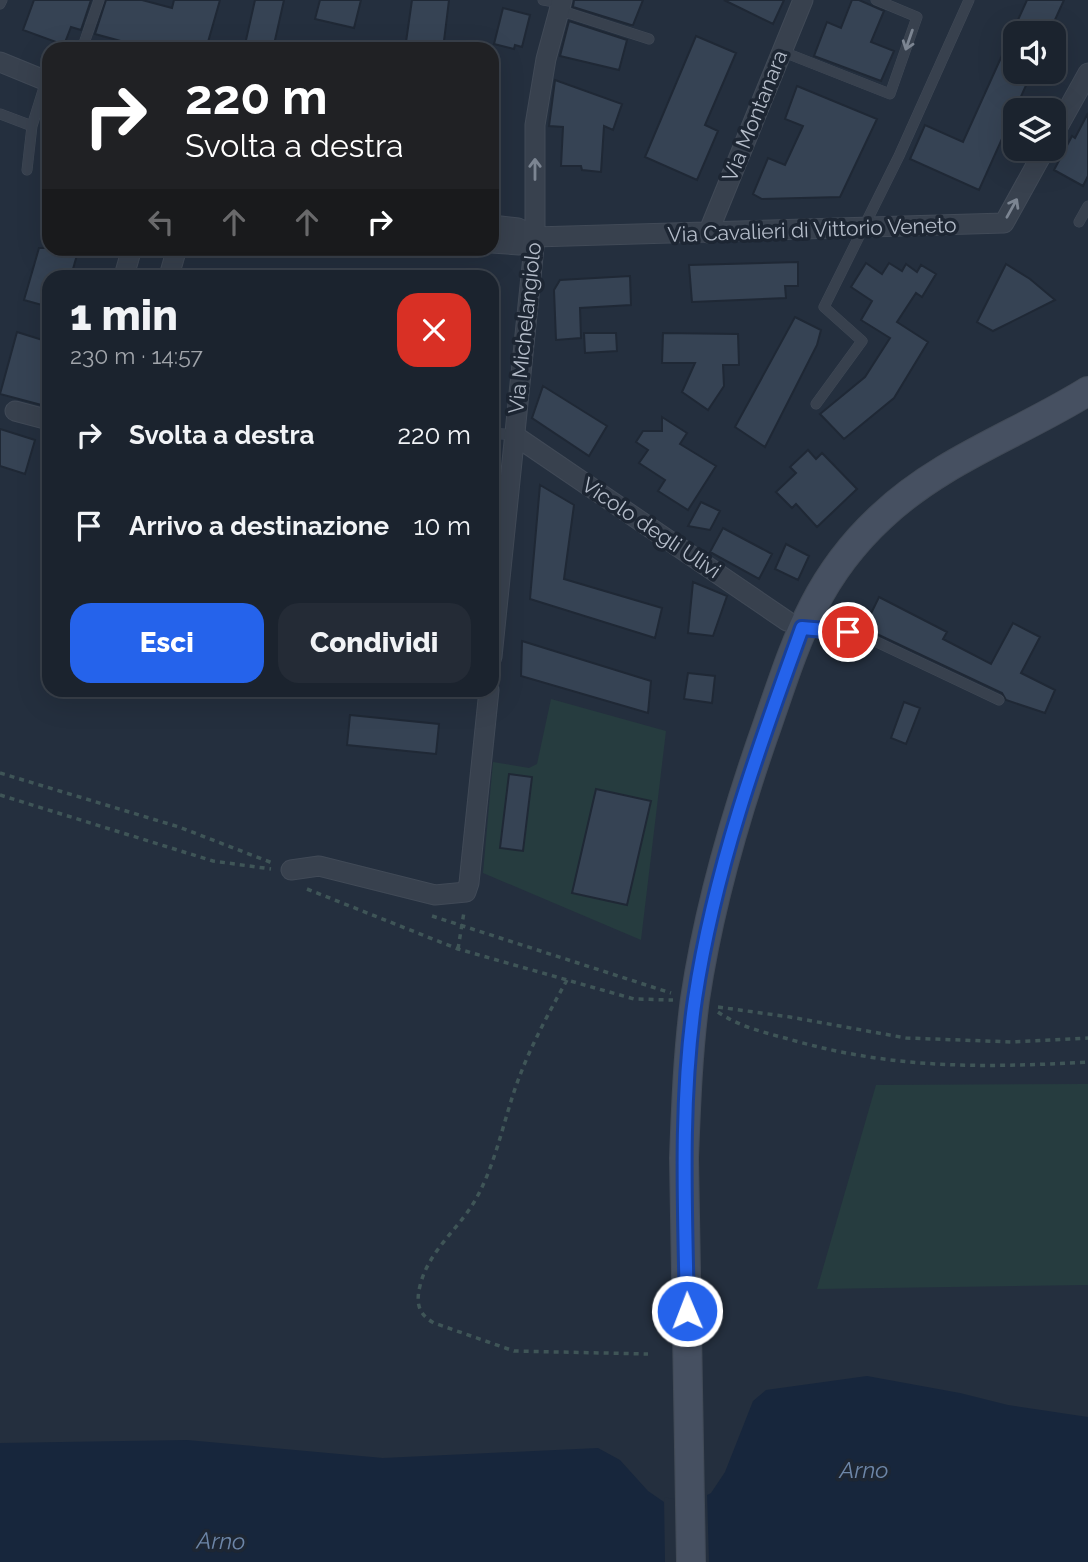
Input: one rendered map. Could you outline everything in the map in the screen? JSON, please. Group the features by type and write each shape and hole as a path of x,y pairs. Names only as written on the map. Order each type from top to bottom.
{"main road":[{"path":"691,1562 685,1251 686,1103 703,1004 714,901 795,624 840,562 879,518 906,494 964,457 1088,391"}],"street":[{"name":"Via Montanara","path":"708,233 803,0"},
{"name":"Via Michelangiolo","path":"499,586 535,237 535,125 556,3"},
{"path":"0,62 42,80"},
{"path":"1066,112 1088,73"},
{"name":"Via Cavalieri di Vittorio Veneto","path":"535,237 1004,223 1038,161"},
{"path":"499,226 518,228 535,237"},
{"path":"499,244 519,245 535,237"},
{"path":"15,411 42,418"},
{"name":"Vicolo degli Ulivi","path":"514,435 795,624"},
{"path":"291,870 319,866 435,895 466,892 488,697"}],"lane":[{"path":"84,42 99,0"},
{"path":"781,51 890,94 917,17 876,0"},
{"path":"816,404 862,341 824,307 900,156 969,0"},
{"path":"556,3 649,39"},
{"path":"27,170 32,126 42,98"},
{"path":"0,114 32,126"},
{"path":"1079,222 1088,206"},
{"path":"499,434 514,435"},
{"path":"795,624 862,635 999,700"}],"path":[{"path":"0,795 213,861 258,869 291,870 294,878 304,888 458,948 634,999 703,1004 906,1038 1012,1042 1088,1038"},
{"path":"458,948 462,927"},
{"path":"566,980 530,1050 515,1087 491,1166 476,1199 437,1250 422,1279 418,1296 419,1308 424,1318 434,1323 514,1351 648,1354"},
{"path":"703,1004 730,1020 772,1034 816,1047 886,1061 999,1067 1088,1062"}],"green space":[{"path":"551,699 666,731 641,940 483,873 493,762 529,768 537,764"},
{"path":"1088,1084 1088,1285 817,1289 876,1085"}],"water":[{"name":"Arno","path":"867,1376 1008,1405 1088,1417 1088,1562 0,1562 0,1443 187,1440 383,1458 598,1448 620,1460 648,1491 664,1502 694,1502 711,1493 725,1472 753,1401 766,1390"}],"pier":[{"path":"707,1491 709,1562 665,1562 664,1497 678,1500 693,1498"}],"building":[{"path":"34,0 91,0 81,30 71,27 65,42 56,42 23,30"},
{"path":"106,0 142,0 172,8 174,0 220,0 208,42 124,42 95,34"},
{"path":"255,0 284,0 275,42 246,42"},
{"path":"320,0 361,0 354,28 315,19"},
{"path":"412,0 449,0 444,42 406,42"},
{"path":"574,0 643,0 631,25 573,7"},
{"path":"724,0 784,0 773,24"},
{"path":"852,0 859,0 884,11 871,42 894,51 881,81 814,56 827,22 841,28"},
{"path":"1027,0 1064,0 1054,21 1018,21"},
{"path":"503,8 530,15 522,47 515,45 514,49 494,42"},
{"path":"569,21 627,40 619,70 560,56"},
{"path":"696,36 736,53 705,125 718,131 697,180 645,157"},
{"path":"1003,53 1003,84 1027,84 1020,98 1003,98 1003,137 979,190 910,159 925,125 963,142"},
{"path":"555,80 622,104 613,130 604,126 601,172 582,170 581,166 561,166 563,127 549,126"},
{"path":"797,86 877,119 840,197 762,199 753,194 768,158 785,165 803,126 785,119"},
{"path":"1088,113 1088,176 1083,186 1054,170 1059,161 1066,161 1066,147 1072,136 1075,138"},
{"path":"39,248 42,248 42,256 77,256 73,270 42,270 42,305 24,300"},
{"path":"798,262 798,286 785,286 786,298 692,302 689,265"},
{"path":"866,263 882,274 889,263 902,271 906,264 917,272 921,265 936,274 922,297 916,293 897,322 928,342 894,398 844,439 820,414 865,377 890,338 861,320 872,301 851,287"},
{"path":"1006,264 1030,279 1055,300 993,331 977,322"},
{"path":"630,276 631,305 580,308 581,338 556,340 554,290 560,280"},
{"path":"795,317 821,330 817,345 765,447 735,427"},
{"path":"17,332 42,340 42,405 0,394"},
{"path":"584,333 616,333 617,351 585,353"},
{"path":"663,333 738,334 739,365 723,365 724,386 708,410 682,392 695,363 662,363"},
{"path":"543,386 607,426 589,456 532,418"},
{"path":"662,417 687,433 680,444 716,466 688,510 658,491 665,480 639,463 648,450 636,442 643,431 662,431"},
{"path":"0,429 35,440 25,474 0,466"},
{"path":"808,450 816,459 822,453 857,489 817,527 796,504 792,508 776,492 796,473 790,467"},
{"path":"540,485 574,505 564,579 662,608 655,638 530,599"},
{"path":"701,502 720,511 710,530 688,526"},
{"path":"723,528 772,554 759,579 710,552"},
{"path":"786,544 809,556 798,580 775,569"},
{"path":"693,582 727,596 713,636 688,633"},
{"path":"879,597 947,632 943,639 991,664 1013,623 1040,637 1021,673 1055,690 1045,713 1006,700 1002,693 864,628"},
{"path":"522,641 651,681 648,713 521,676"},
{"path":"688,673 715,676 712,703 684,699"},
{"path":"904,702 920,708 906,744 891,738"},
{"path":"350,715 439,724 436,754 347,745"},
{"path":"509,774 532,777 523,851 500,848"},
{"path":"596,789 651,801 627,905 572,893"}],"route":[{"path":"687,1311 684,1158 686,1103 695,1001 719,879 762,740 802,628 848,632"}]}
